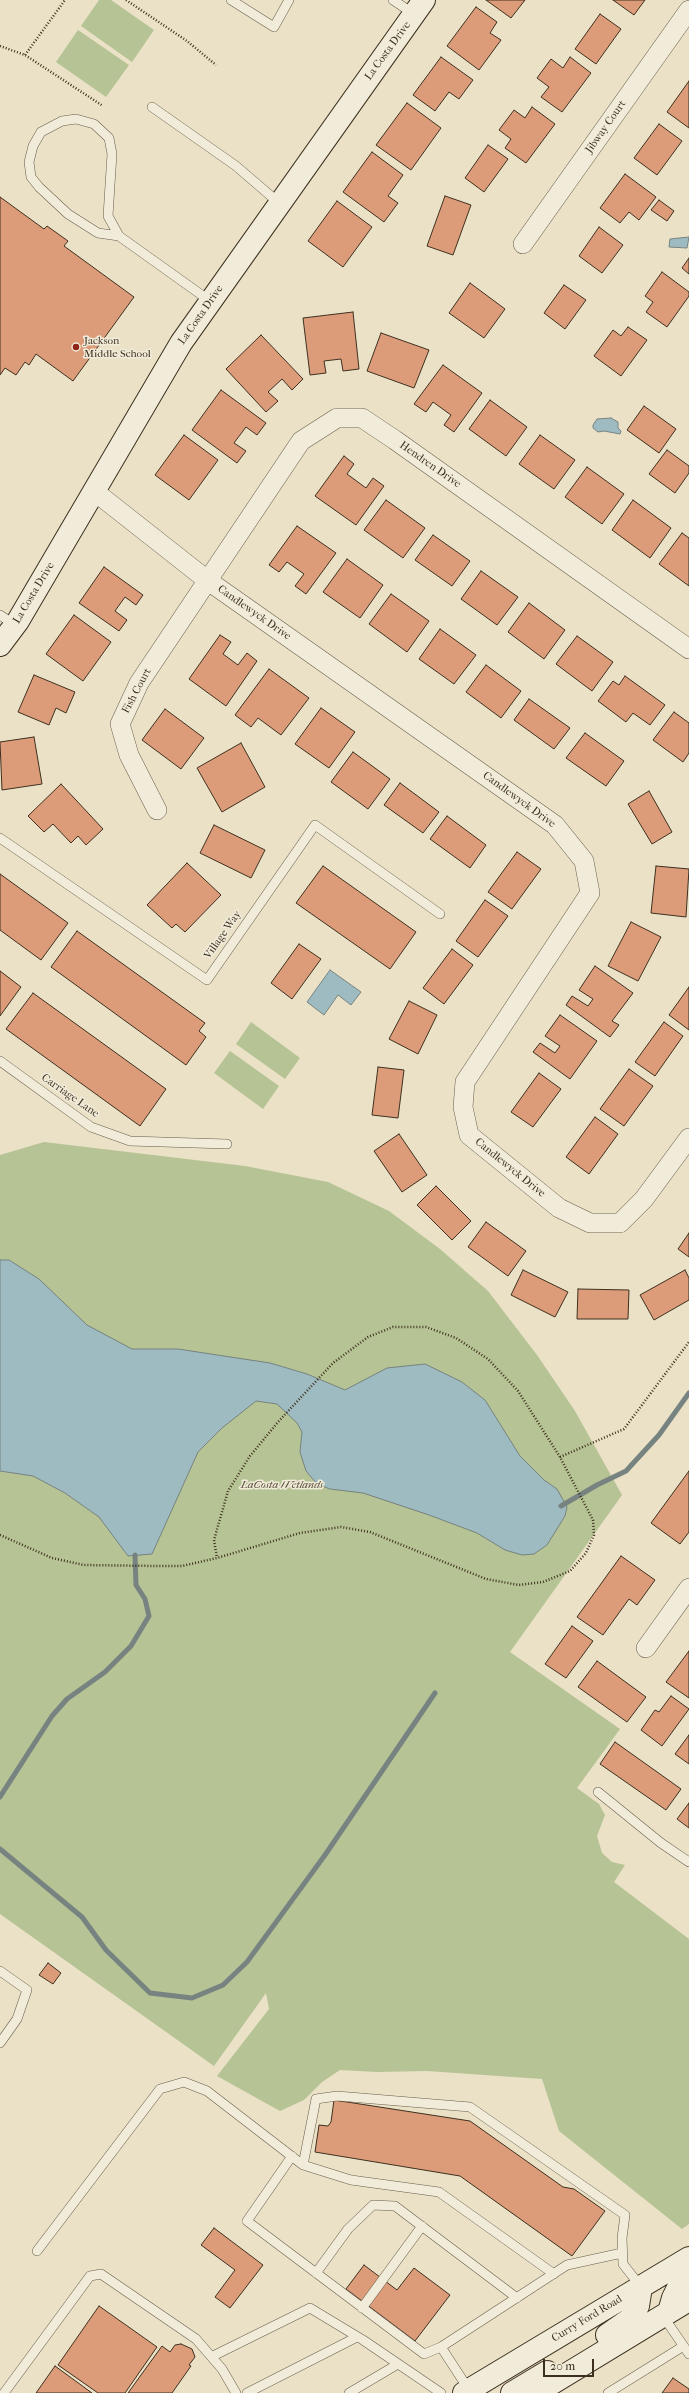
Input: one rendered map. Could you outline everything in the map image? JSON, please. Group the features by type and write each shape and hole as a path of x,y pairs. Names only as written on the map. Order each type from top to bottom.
{"street":[{"name":"La Costa Drive","path":"0,645 7,620 94,491 181,343 419,7"},
{"name":"Jibway Court","path":"523,244 689,10"},
{"name":"Hendren Drive","path":"207,580 301,441 337,418 362,418 689,649"},
{"name":"Candlewyck Drive","path":"94,491 207,580 555,826 584,861 590,893 569,928 478,1059 465,1082 463,1107 469,1135 558,1208 590,1222 620,1223 644,1199 689,1138"},
{"name":"Fish Court","path":"157,810 129,755 120,724 139,683 207,580"},
{"path":"646,1648 689,1588"},
{"name":"Curry Ford Road","path":"466,2391 689,2258"},
{"path":"666,2314 682,2280 689,2275"},
{"path":"512,2393 630,2319 638,2306 641,2287"},
{"path":"536,2393 689,2300"}],"lane":[{"path":"230,0 274,27 289,0"},
{"path":"393,0 419,7"},
{"path":"152,107 236,166 279,203"},
{"path":"119,236 98,233 68,214 39,187 31,177 29,162 33,146 41,132 62,121 76,119 94,124 109,138 112,154 108,216 119,236 210,301"},
{"name":"Village Way","path":"0,838 207,980 316,825 440,914"},
{"name":"Carriage Lane","path":"0,1060 91,1127 130,1141 227,1144"},
{"path":"598,1792 689,1862"},
{"path":"0,1971 27,1990 17,2019 0,2043"},
{"path":"38,2251 160,2089 184,2082 207,2091 304,2165 350,2180 439,2192 554,2274"},
{"path":"304,2165 316,2099 337,2096 470,2107 625,2215 622,2253 623,2264 641,2287"},
{"path":"292,2156 247,2221 424,2354 441,2348 567,2265 622,2253"},
{"path":"316,2273 348,2229 373,2205 395,2206 517,2298"},
{"path":"362,2308 421,2225"},
{"path":"4,2393 90,2276 101,2274 196,2339 213,2356 236,2393"},
{"path":"213,2356 310,2308 357,2337 441,2393"},
{"path":"666,2314 682,2347 689,2354"},
{"path":"246,2393 357,2337"},
{"path":"608,2393 682,2347"},
{"path":"441,2348 466,2391"},
{"path":"349,2393 398,2364"}],"path":[{"path":"25,55 65,0"},
{"path":"126,0 187,41 216,65"},
{"path":"0,46 25,55 103,106"},
{"path":"0,1535 52,1558 84,1565 182,1566 217,1558 300,1533 341,1527 370,1532 486,1578 519,1585 543,1582 570,1571 586,1553 594,1536 593,1520 560,1457 518,1391 488,1359 456,1338 426,1327 393,1327 368,1337 333,1363 278,1422 250,1456 228,1491 214,1540 217,1558"},
{"path":"560,1457 624,1429 634,1418 689,1342"}],"green space":[{"path":"99,0 111,0 154,30 132,62 81,26"},
{"path":"78,30 129,65 106,97 56,62"},
{"path":"251,1022 300,1058 285,1079 236,1044"},
{"path":"230,1051 279,1086 263,1109 214,1073"},
{"name":"LaCosta Wetlands","path":"44,1142 245,1166 328,1182 389,1211 440,1249 488,1291 537,1355 575,1411 622,1495 510,1652 620,1729 577,1788 599,1804 605,1815 597,1836 602,1853 612,1862 625,1865 614,1882 689,1939 689,2224 682,2229 559,2131 542,2079 427,2071 377,2072 340,2070 322,2082 304,2100 280,2111 217,2076 269,2009 266,1993 214,2066 0,1914 0,1155"}],"water":[{"path":"689,237 687,248 669,247 670,239"},
{"path":"611,418 618,422 618,428 621,431 620,434 604,431 598,432 593,428 593,425 597,419"},
{"path":"330,970 361,992 351,1005 338,995 324,1015 307,1002"},
{"path":"0,1260 9,1260 39,1279 87,1325 132,1349 178,1349 270,1363 307,1374 345,1390 387,1368 425,1364 462,1382 485,1400 520,1456 544,1480 557,1489 567,1507 565,1516 547,1545 534,1554 522,1555 505,1550 477,1533 429,1515 363,1493 330,1489 317,1484 306,1471 300,1452 302,1432 297,1423 277,1404 256,1401 222,1428 198,1452 152,1554 128,1556 99,1517 65,1493 33,1476 0,1471"}],"building":[{"path":"486,0 525,0 511,18"},
{"path":"613,0 645,0 634,15"},
{"path":"476,7 497,22 490,33 501,40 479,70 447,46"},
{"path":"600,14 621,29 596,64 575,49"},
{"path":"441,57 473,80 459,99 449,92 435,111 413,95"},
{"path":"570,57 591,73 562,112 541,97 549,87 537,78 551,59 563,68"},
{"path":"689,81 689,128 667,112"},
{"path":"407,103 441,128 411,170 376,145"},
{"path":"532,107 555,124 526,163 505,148 511,139 499,130 514,110 525,118"},
{"path":"659,124 682,141 657,175 634,158"},
{"path":"488,145 508,159 484,192 465,178"},
{"path":"372,152 403,175 388,196 398,203 384,222 343,192"},
{"path":"625,174 656,197 639,220 629,212 620,223 600,208"},
{"path":"445,196 471,205 453,255 427,246"},
{"path":"0,197 44,229 47,226 68,241 64,246 134,297 73,381 36,354 29,365 25,362 16,375 5,368 0,375"},
{"path":"659,200 674,211 667,221 651,210"},
{"path":"337,201 372,227 343,267 308,241"},
{"path":"599,227 623,245 602,273 579,256"},
{"path":"689,258 689,274 682,268"},
{"path":"662,272 689,292 689,296 667,327 646,312 653,302 645,296"},
{"path":"470,283 505,309 484,338 449,313"},
{"path":"564,285 586,300 565,329 544,313"},
{"path":"353,312 359,369 343,371 341,359 324,361 326,373 310,375 303,318"},
{"path":"628,327 647,340 621,376 594,356 613,330 621,336"},
{"path":"381,333 429,350 414,388 367,371"},
{"path":"261,335 303,379 292,390 282,379 268,392 278,401 266,412 226,369"},
{"path":"443,365 482,393 454,432 444,425 451,415 433,402 426,412 414,404"},
{"path":"221,390 266,423 257,435 246,427 234,443 246,451 237,463 192,430"},
{"path":"490,400 527,427 506,456 469,429"},
{"path":"644,406 676,429 659,453 627,430"},
{"path":"184,435 218,460 189,500 155,475"},
{"path":"540,435 575,460 554,489 519,464"},
{"path":"667,450 689,466 689,473 675,493 649,474"},
{"path":"344,456 354,464 347,474 366,488 373,478 384,486 356,525 315,496"},
{"path":"587,467 624,494 602,524 565,497"},
{"path":"386,500 425,528 403,558 364,530"},
{"path":"633,500 671,528 650,558 612,530"},
{"path":"297,526 336,553 306,594 295,586 304,574 287,562 279,572 269,565"},
{"path":"682,533 689,538 689,586 659,564"},
{"path":"433,535 470,561 452,586 415,560"},
{"path":"347,559 383,585 360,618 323,592"},
{"path":"104,567 143,595 136,605 125,597 115,611 127,620 119,631 79,603"},
{"path":"481,571 518,597 497,625 461,599"},
{"path":"391,594 429,621 407,652 369,624"},
{"path":"529,603 565,630 544,659 508,632"},
{"path":"74,615 111,642 83,681 46,654"},
{"path":"440,629 476,655 454,684 419,659"},
{"path":"220,635 231,642 223,654 238,665 247,653 257,661 226,706 189,679"},
{"path":"577,636 613,662 592,691 556,664"},
{"path":"486,665 521,691 501,718 466,692"},
{"path":"269,669 309,698 281,735 258,718 251,727 235,715"},
{"path":"34,675 75,692 66,713 56,708 49,725 18,712"},
{"path":"625,676 665,705 650,725 633,713 626,722 598,701 613,681 619,685"},
{"path":"529,699 570,728 554,749 514,720"},
{"path":"321,708 355,732 329,768 295,744"},
{"path":"165,709 204,738 181,769 142,740"},
{"path":"674,712 689,723 689,753 683,762 653,740"},
{"path":"585,733 624,761 606,786 566,758"},
{"path":"34,737 42,784 2,790 0,742"},
{"path":"241,743 265,787 222,812 197,768"},
{"path":"353,752 390,779 368,809 331,782"},
{"path":"400,783 439,812 423,833 384,805"},
{"path":"61,784 103,829 86,845 78,836 71,843 53,824 44,832 28,816"},
{"path":"649,791 672,832 652,844 628,804"},
{"path":"447,816 486,845 470,868 430,839"},
{"path":"214,825 265,850 251,878 200,853"},
{"path":"517,852 541,869 512,909 488,892"},
{"path":"187,863 221,895 185,932 176,924 172,928 147,905"},
{"path":"323,866 416,932 390,969 296,903"},
{"path":"656,866 689,869 686,917 651,913"},
{"path":"0,874 68,923 41,960 0,930"},
{"path":"485,900 508,916 478,957 456,941"},
{"path":"631,922 661,937 638,981 608,966"},
{"path":"77,931 205,1023 199,1031 206,1037 186,1065 51,967"},
{"path":"299,944 321,959 292,999 271,983"},
{"path":"452,949 473,965 444,1004 423,988"},
{"path":"595,966 633,993 612,1021 619,1025 610,1037 566,1005 572,996 588,1006 593,999 579,990"},
{"path":"0,971 21,987 0,1016"},
{"path":"689,987 689,1030 669,1015"},
{"path":"33,993 166,1089 140,1126 6,1029"},
{"path":"409,1001 437,1015 418,1054 389,1039"},
{"path":"560,1015 597,1041 570,1079 533,1052 540,1043 555,1053 560,1046 545,1036"},
{"path":"664,1022 683,1036 655,1076 635,1062"},
{"path":"378,1067 404,1070 398,1118 372,1115"},
{"path":"629,1069 653,1086 624,1126 600,1109"},
{"path":"539,1073 561,1089 533,1127 511,1112"},
{"path":"595,1117 618,1134 589,1174 566,1157"},
{"path":"399,1134 427,1175 402,1192 374,1151"},
{"path":"436,1186 471,1221 452,1240 417,1205"},
{"path":"486,1222 526,1251 508,1276 468,1247"},
{"path":"689,1233 689,1257 678,1249"},
{"path":"523,1270 568,1292 555,1317 511,1295"},
{"path":"685,1270 689,1278 689,1300 654,1320 640,1295"},
{"path":"578,1289 629,1290 628,1319 577,1319"},
{"path":"689,1471 689,1532 680,1544 651,1523"},
{"path":"621,1556 655,1580 637,1605 629,1599 603,1635 577,1617"},
{"path":"572,1626 593,1641 566,1678 545,1664"},
{"path":"689,1651 689,1698 666,1682"},
{"path":"597,1661 646,1697 627,1722 578,1687"},
{"path":"671,1696 689,1709 662,1746 641,1730 655,1710 659,1712"},
{"path":"689,1735 689,1764 675,1754"},
{"path":"615,1742 681,1789 666,1810 600,1764"},
{"path":"689,1803 689,1828 677,1819"},
{"path":"48,1963 61,1973 53,1984 39,1975"},
{"path":"334,2100 470,2121 563,2187 574,2189 605,2211 572,2256 460,2176 315,2152 319,2125 328,2126 331,2122"},
{"path":"214,2228 263,2265 230,2308 215,2297 235,2270 201,2245"},
{"path":"364,2265 397,2290 414,2268 450,2295 415,2341 346,2289"},
{"path":"99,2306 157,2347 125,2393 98,2393 58,2365"},
{"path":"181,2344 192,2349 195,2357 189,2365 191,2366 172,2393 128,2393 162,2346 170,2352 175,2345"},
{"path":"55,2366 92,2393 36,2393"},
{"path":"673,2378 689,2389 689,2393 662,2393"}],"waterway":[{"path":"561,1506 597,1485 626,1471 659,1435 689,1393"},
{"path":"0,1797 52,1716 67,1699 105,1672 131,1646 149,1616 145,1599 136,1585 135,1555"},
{"path":"0,1849 82,1917 106,1950 150,1993 192,1998 223,1985 247,1962 325,1855 435,1693"}],"place":[{"name":"Jackson Middle School","path":"76,347"}]}
